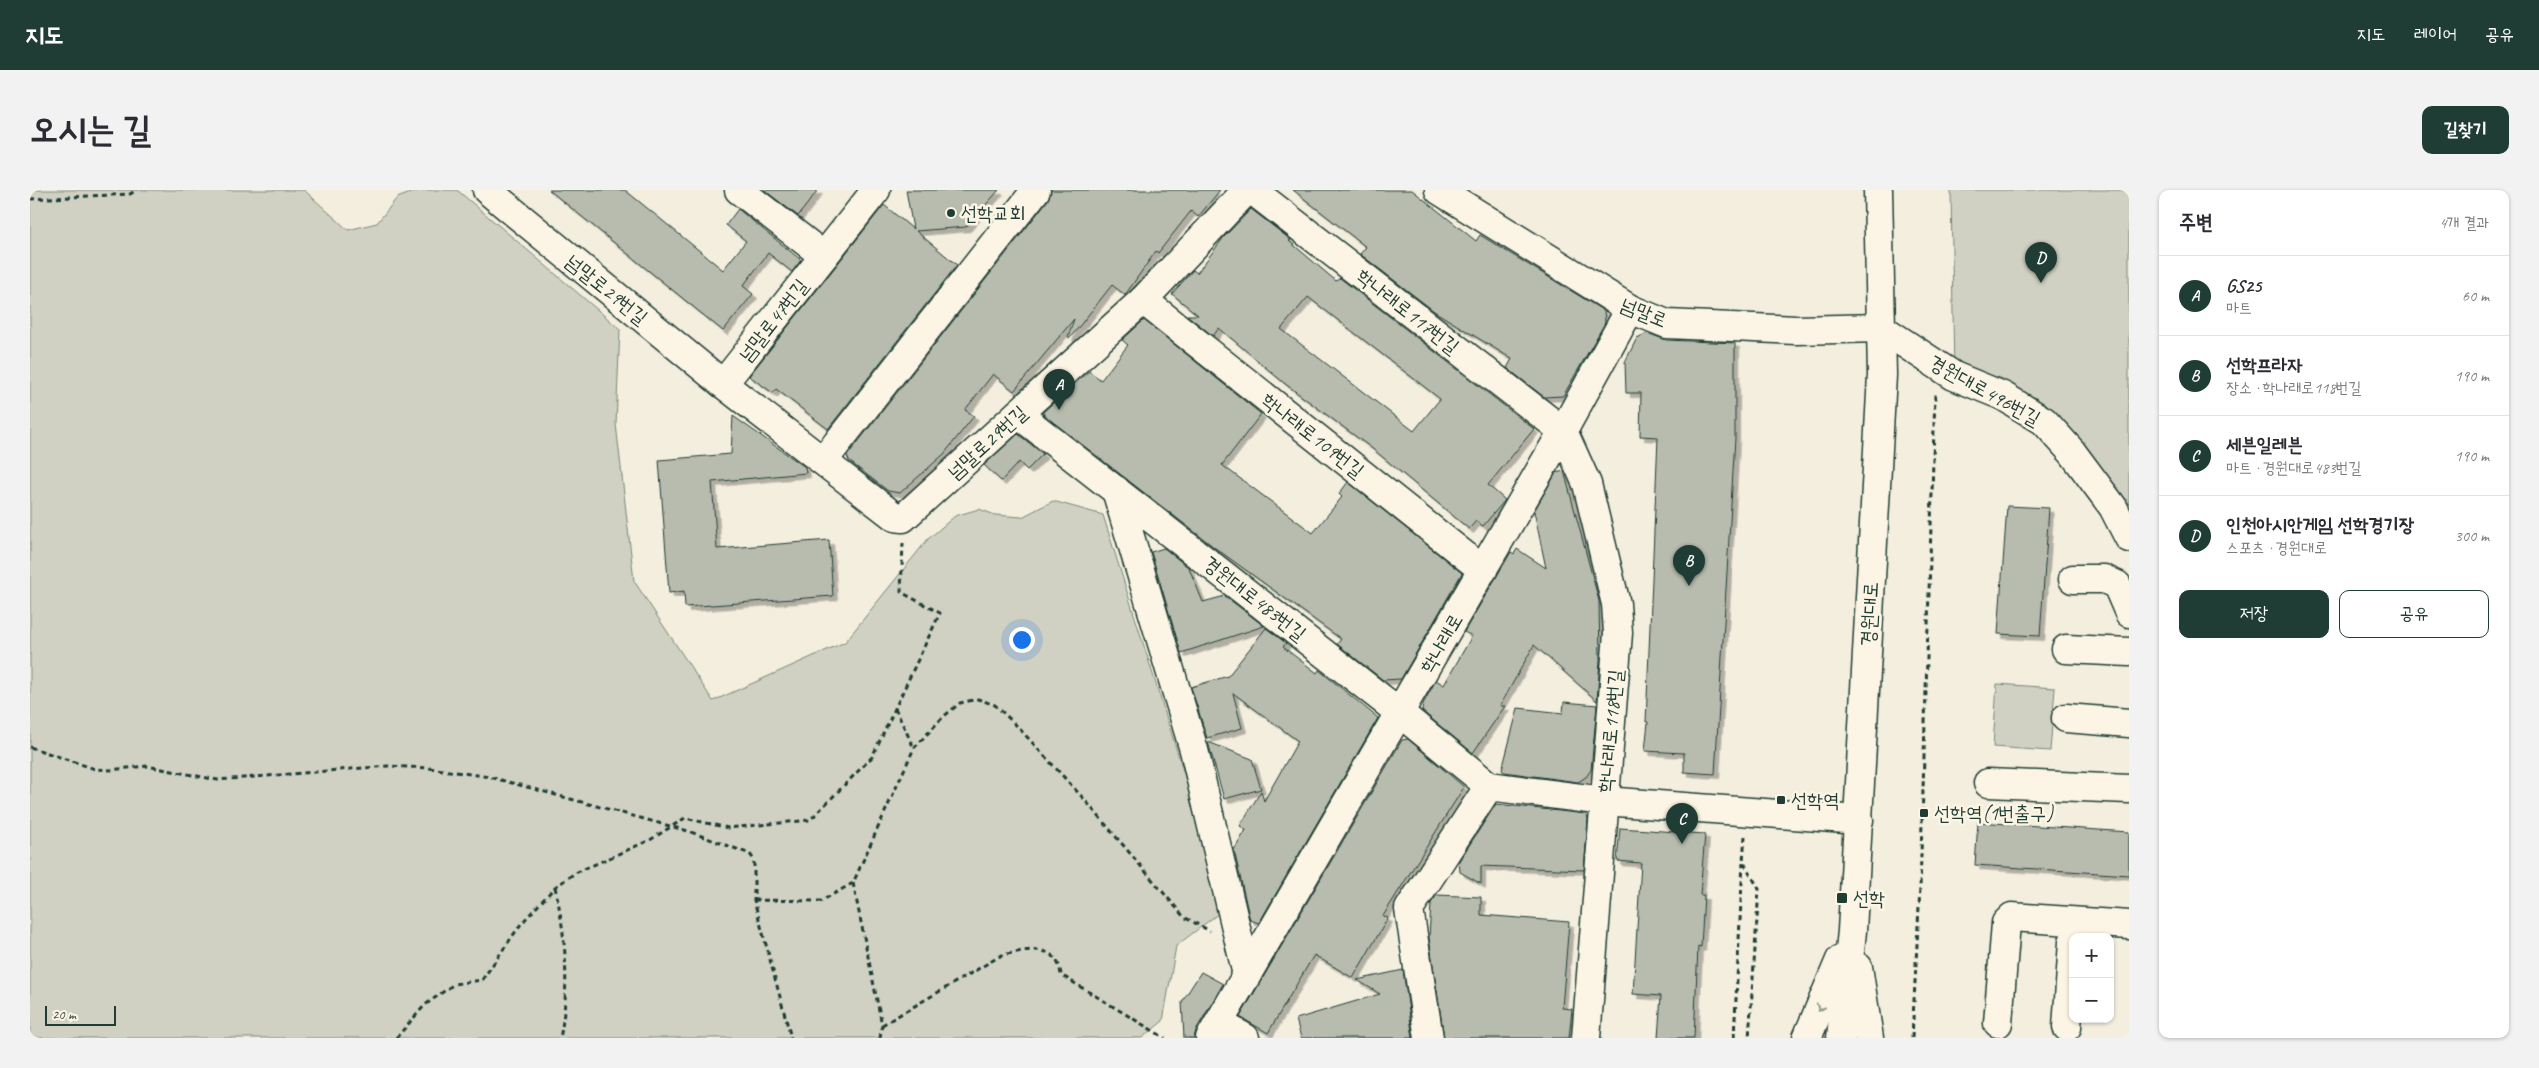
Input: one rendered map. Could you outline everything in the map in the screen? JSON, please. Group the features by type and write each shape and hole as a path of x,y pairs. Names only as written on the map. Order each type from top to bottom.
{"street":[{"name":"넘말로29번길","path":"487,190 723,384 895,517 903,518 1143,300 1247,190"},
{"path":"739,190 824,256"},
{"name":"넘말로47번길","path":"723,384 876,190"},
{"path":"823,461 1036,190"},
{"name":"학나래로117번길","path":"1252,190 1563,432"},
{"name":"넘말로","path":"1439,190 1630,309 1667,324 1796,330 1881,328"},
{"name":"경원대로","path":"1840,1038 1852,931 1882,375 1878,190"},
{"name":"학나래로109번길","path":"1143,300 1483,570"},
{"name":"학나래로","path":"1245,1038 1215,1030 1563,432 1630,309"},
{"name":"경원대로496번길","path":"1881,328 1954,376 2003,396 2044,421 2072,452 2113,507 2129,538"},
{"name":"경원대로483번길","path":"1018,414 1400,712 1489,786"},
{"name":"학나래로118번길","path":"1563,432 1587,484 1616,604 1618,633 1586,1038"},
{"path":"1116,490 1194,750 1247,975"},
{"path":"2074,579 2104,579 2117,585 2129,613"},
{"path":"2066,649 2129,652"},
{"path":"2066,718 2129,723"},
{"path":"1988,783 2129,789"},
{"path":"1429,1038 1409,909 1489,786 1604,801 1858,820"},
{"path":"1998,1022 2006,923 2012,917 2073,933 2129,925"},
{"path":"1807,1038 1852,931"},
{"path":"1852,931 1869,1038"},
{"path":"2068,1027 2071,978"}],"path":[{"path":"30,199 130,194 137,190"},
{"path":"1912,1038 1920,878 1936,364"},
{"path":"396,1038 425,1005 454,984 482,980 521,924 554,887 575,873 650,840 685,818 728,828 810,820 872,757 940,613 901,592 903,518"},
{"path":"754,900 821,902 853,883 914,748 943,717 960,703 978,699 995,705 1084,799 1184,917 1217,934 1238,936"},
{"path":"895,707 914,748"},
{"path":"30,747 95,769 110,770 147,766 218,780 388,766 429,768 490,777 671,826 750,854 754,860 754,900 791,1038"},
{"path":"1734,1038 1746,812"},
{"path":"1743,861 1759,889 1749,1038"},
{"path":"853,883 882,1025 880,1038"},
{"path":"554,887 560,909 566,994 560,1038"},
{"path":"882,1025 1002,955 1022,951 1046,951 1056,958 1061,974 1165,1038"}],"shaded area":[{"path":"30,190 304,190 348,230 377,223 397,198 419,190 457,190 620,329 616,424 634,581 713,701 845,642 928,539 955,516 979,509 995,515 1022,517 1053,501 1103,515 1192,799 1219,913 1176,946 1163,1021 1142,1038 30,1038"},
{"path":"1951,190 2129,190 2129,544 2072,452 1954,376"},
{"path":"1997,684 2055,688 2050,751 1993,747"}],"building":[{"path":"549,190 625,190 723,270 746,241 726,225 738,209 801,260 792,272 768,253 743,286 753,294 723,331"},
{"path":"764,190 818,190 798,216"},
{"path":"906,190 999,190 966,227 916,231 957,265 828,429 776,389 773,393 749,376 884,205 913,229"},
{"path":"1051,190 1220,190 1198,217 1191,211 1158,253 1156,251 1125,295 1112,285 1070,338 1068,337 1074,319 1014,391 993,374 965,410 974,416 944,454 900,493 888,491 849,461 847,456 1048,200"},
{"path":"1293,190 1412,190 1476,241 1480,235 1604,311 1605,323 1563,396 1544,397 1507,368 1512,359 1434,311 1360,254 1366,247"},
{"path":"1251,209 1291,240 1289,241 1336,281 1340,278 1534,429 1488,485 1505,500 1483,526 1476,521 1469,529 1374,450 1284,383 1219,328 1213,336 1187,315 1198,315 1172,294 1193,270 1197,273 1224,237","holes":["1308,297 1440,399 1414,431 1281,329"]},
{"path":"1144,320 1261,414 1222,465 1313,533 1342,497 1339,494 1348,482 1462,573 1401,679 1383,680 1337,644 1341,639 1214,547 1044,415 1043,412 1089,371 1101,380 1128,345 1122,340"},
{"path":"1647,333 1666,340 1735,343 1735,438 1715,774 1684,772 1684,753 1645,751 1648,722 1646,722 1658,437 1640,436 1641,393 1626,393 1625,362 1637,338"},
{"path":"733,416 805,467 806,473 712,482 717,549 829,540 833,596 685,607 684,591 669,593 659,460 731,454"},
{"path":"1018,434 1043,454 1027,470 1019,462 1001,481 984,465"},
{"path":"1564,471 1599,601 1600,660 1597,701 1534,645 1500,706 1505,706 1473,753 1422,711 1423,704 1436,680 1444,685 1472,636 1464,632 1511,552 1514,554 1517,549 1546,568 1534,511 1556,473"},
{"path":"2007,506 2049,508 2040,636 1998,634"},
{"path":"1164,548 1189,568 1203,602 1225,596 1264,626 1181,653 1151,552"},
{"path":"1266,628 1286,643 1283,647 1317,673 1319,670 1378,718 1259,923 1250,920 1234,850 1246,830 1240,826 1261,791 1264,801 1298,741 1233,693 1242,728 1207,738 1191,687 1228,676"},
{"path":"1564,702 1597,705 1591,770 1586,777 1578,782 1504,772 1502,770 1518,708 1563,713"},
{"path":"1408,739 1464,787 1383,916 1388,918 1353,978 1314,955 1268,1033 1240,1017 1402,740"},
{"path":"1208,742 1252,759 1261,789 1224,799"},
{"path":"1496,804 1586,814 1588,819 1584,870 1481,866 1481,884 1460,872 1459,861"},
{"path":"1978,822 2129,832 2129,875 1975,865"},
{"path":"1620,828 1705,834 1700,895 1704,895 1701,947 1698,946 1694,1038 1658,1038 1661,996 1633,994 1641,863 1617,861"},
{"path":"1437,895 1481,897 1481,915 1569,922 1562,1008 1572,1009 1569,1038 1444,1038 1429,938 1431,903"},
{"path":"1403,970 1413,1038 1301,1038 1296,1019 1380,994 1357,980"},
{"path":"1201,972 1223,984 1196,1030 1194,1038 1184,1038 1182,1002"}],"place":[{"name":"선학교회","path":"951,213"},
{"name":"인천아시안게임 선학경기장","path":"2041,283"},
{"name":"GS25","path":"1059,410"},
{"name":"선학프라자","path":"1689,586"},
{"name":"선학역","path":"1781,800"},
{"name":"선학역(1번출구)","path":"1924,813"},
{"name":"세븐일레븐","path":"1682,844"},
{"name":"선학","path":"1842,898"}]}
